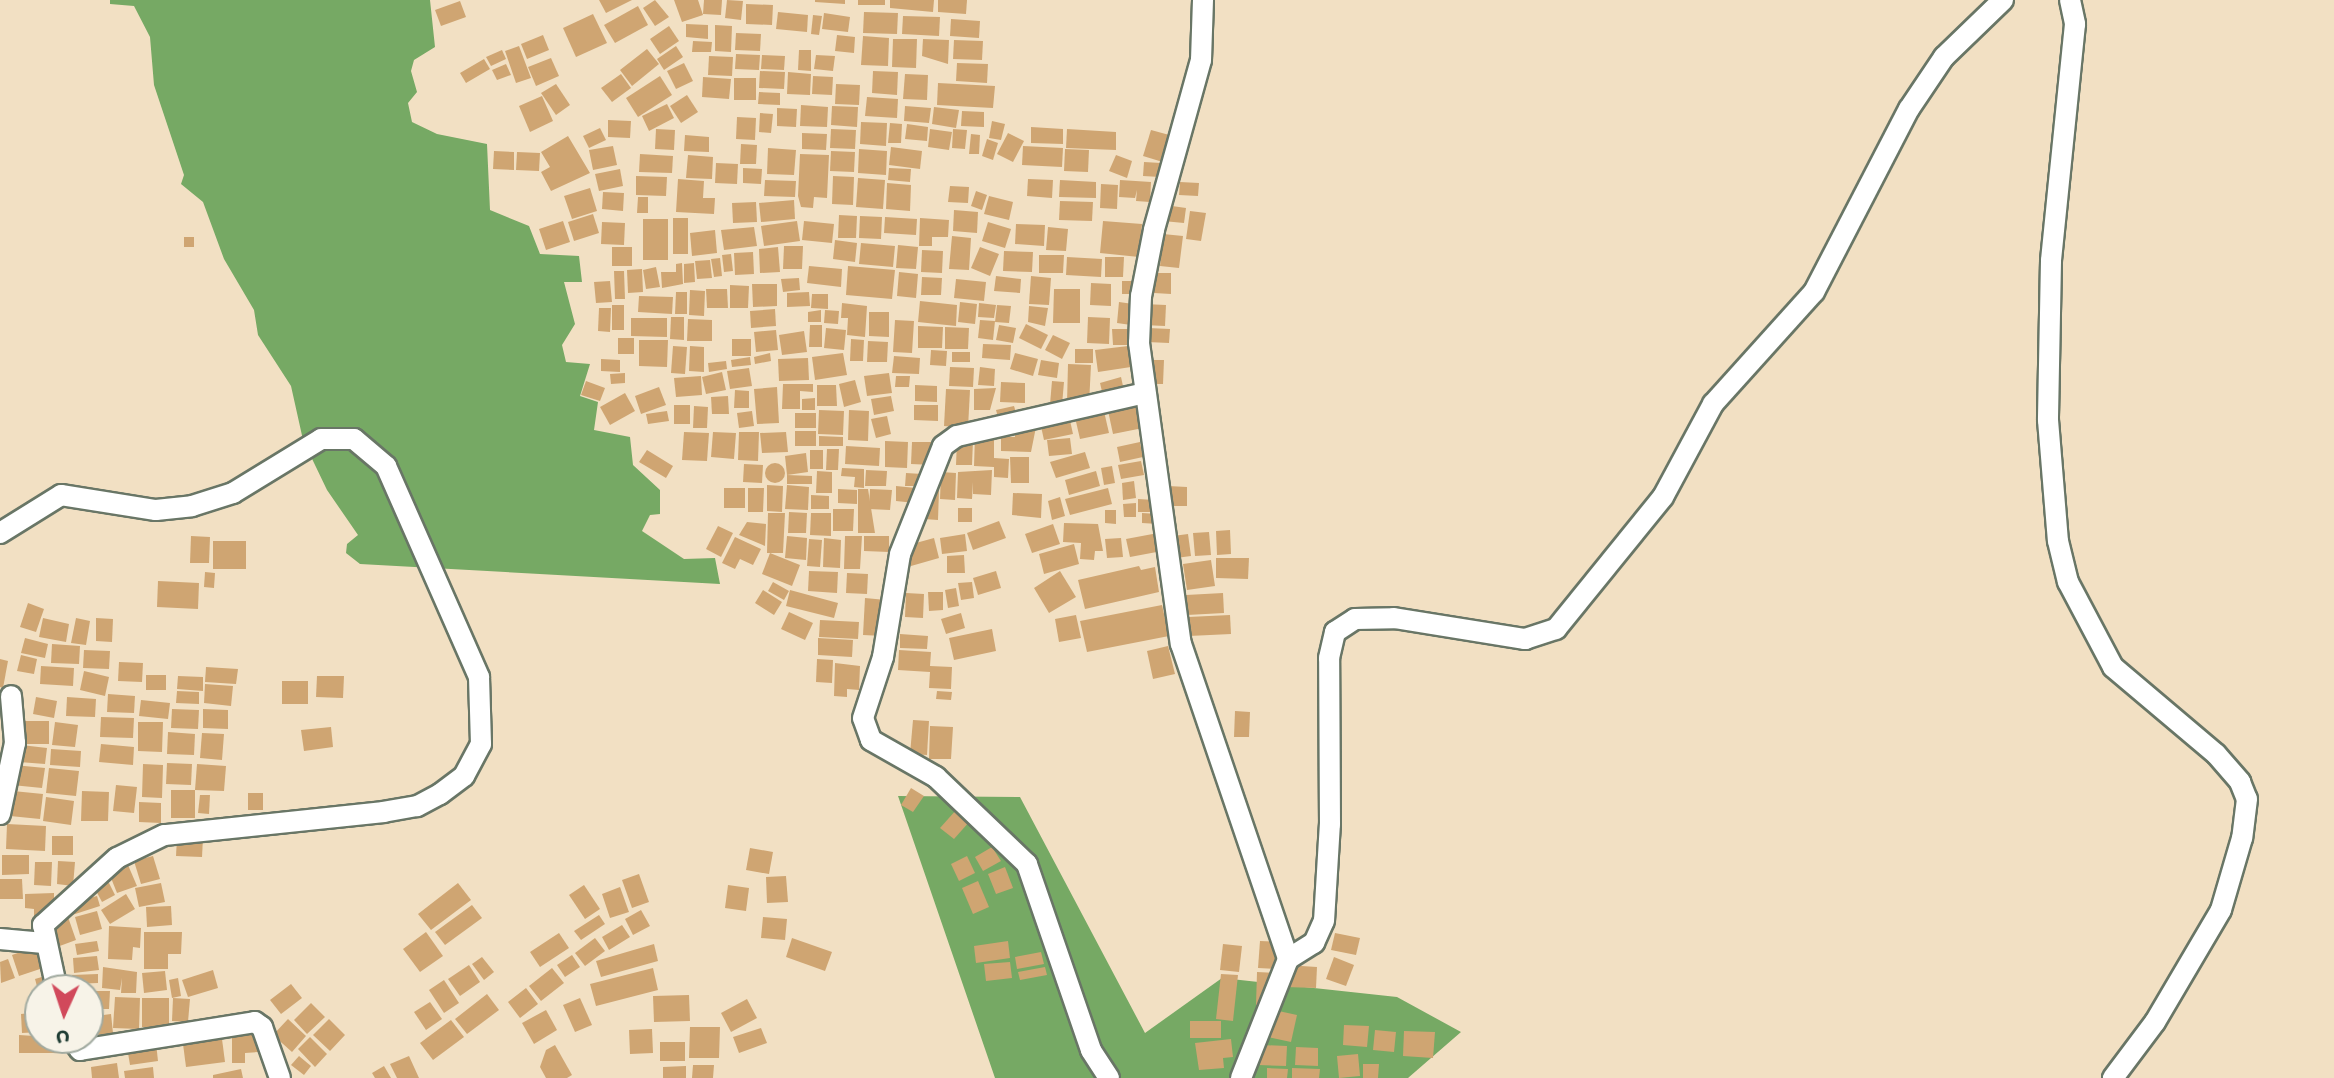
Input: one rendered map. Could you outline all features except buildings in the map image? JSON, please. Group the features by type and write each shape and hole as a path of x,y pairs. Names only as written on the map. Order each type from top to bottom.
{"street":[{"path":"1203,0 1201,60 1141,296 1145,393 1181,644 1288,959"},
{"path":"1241,1078 1288,959 1314,943 1324,921 1330,824 1329,658 1335,632 1355,619 1394,618 1525,639 1556,629 1663,497 1713,404 1814,292 1909,109 1944,57 2003,0"},
{"path":"2070,0 2075,24 2050,274 2048,420 2058,541 2068,582 2113,667 2216,754 2240,782 2247,799 2242,838 2221,910 2155,1022 2113,1078"},
{"path":"1109,1078 1091,1050 1027,864 936,777 871,740 863,718 883,657 900,554 943,446 957,436 1145,393"},
{"path":"0,533 61,495 156,510 192,506 233,493 321,439 354,439 386,466 479,677 481,744 464,776 440,794 417,806 384,812 164,835 117,858 78,890 43,925 44,943 53,974"},
{"path":"0,814 15,743 11,696"},
{"path":"0,939 44,943"},
{"path":"104,1046 255,1022 262,1027 280,1078"}],"green space":[{"path":"110,0 430,0 435,47 414,60 411,71 417,92 408,103 412,122 437,134 487,144 490,210 529,226 540,254 579,256 582,282 564,282 575,324 562,345 566,362 590,364 580,396 598,402 594,430 630,437 633,465 660,490 660,514 650,515 642,531 684,559 715,558 720,584 360,564 346,553 347,544 358,535 327,490 303,440 291,386 258,335 254,310 224,259 203,202 181,184 184,175 154,85 150,37 134,6 110,4"},
{"path":"898,796 1020,797 1145,1033 1222,978 1397,997 1461,1032 1408,1078 995,1078"}]}
